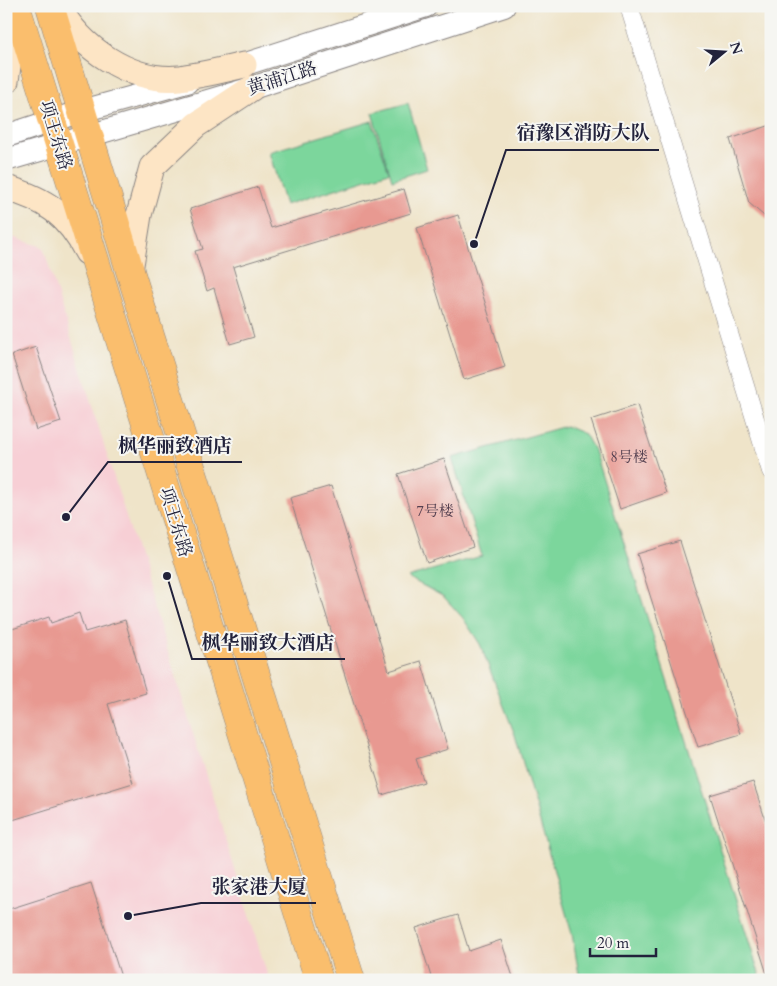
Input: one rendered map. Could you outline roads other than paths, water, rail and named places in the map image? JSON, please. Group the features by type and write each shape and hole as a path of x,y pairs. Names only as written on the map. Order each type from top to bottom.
{"main road":[{"path":"6,82 11,44 9,6"},
{"name":"项王东路","path":"16,6 319,980"},
{"name":"项王东路","path":"50,6 130,271 351,980"},
{"path":"58,6 64,19 92,48 118,66 148,76 179,78 248,77"},
{"path":"130,271 139,215 152,167 248,77"},
{"path":"6,188 28,194 54,209 76,230 100,278"}],"street":[{"name":"黄浦江路","path":"248,77 426,6"},
{"name":"黄浦江路","path":"6,136 55,132 504,6"},
{"path":"629,6 771,471"},
{"path":"6,160 55,132"}],"place":[{"name":"宿豫区消防大队","path":"474,244"},
{"name":"枫华丽致酒店","path":"66,517"},
{"name":"枫华丽致大酒店","path":"167,576"},
{"name":"张家港大厦","path":"128,916"}]}
